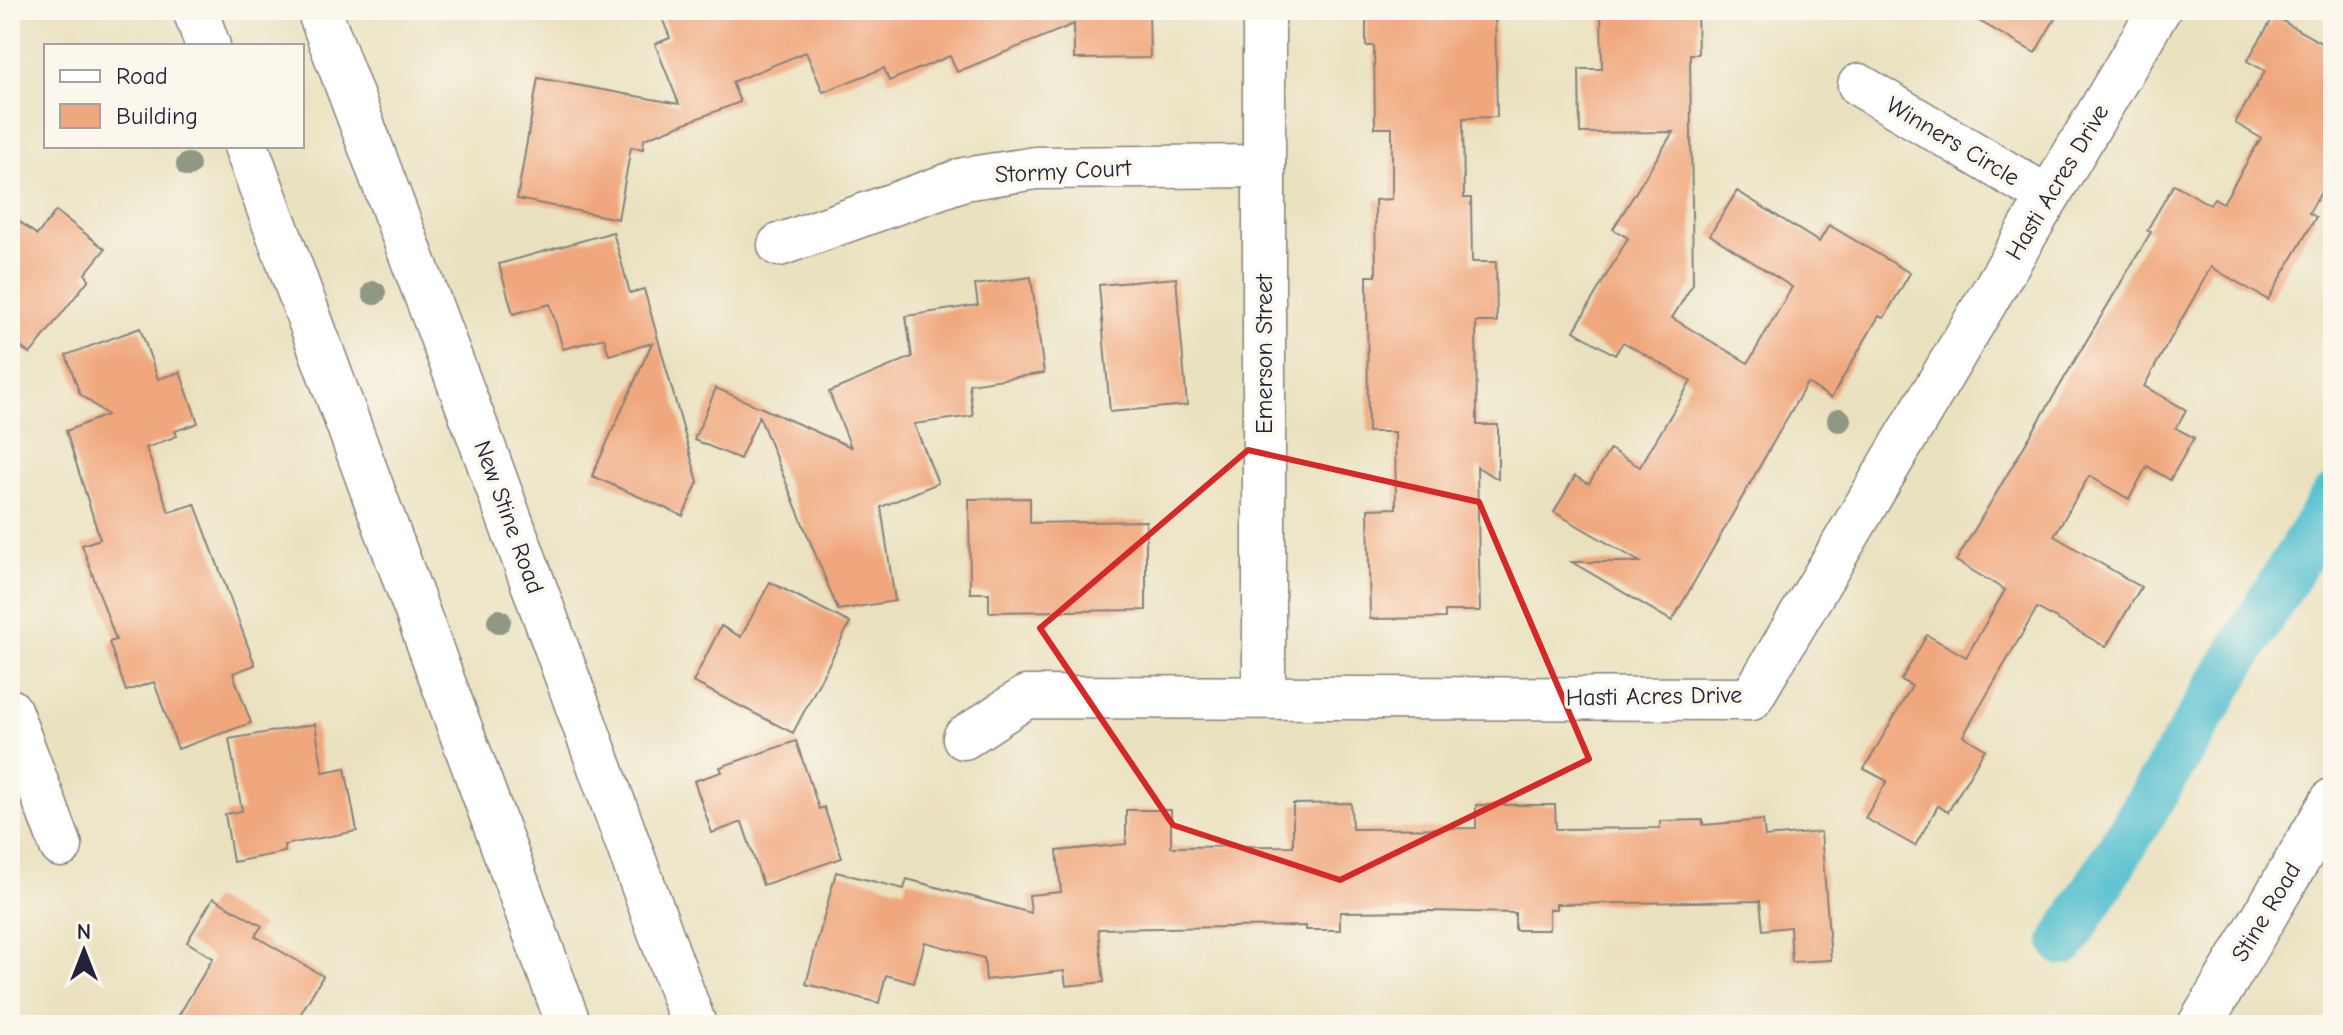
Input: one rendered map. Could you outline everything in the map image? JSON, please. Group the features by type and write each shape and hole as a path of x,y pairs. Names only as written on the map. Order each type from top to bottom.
{"main road":[{"path":"195,10 207,44"},
{"name":"New Stine Road","path":"319,10 480,438 694,1025"},
{"path":"247,148 569,1025"},
{"name":"Stine Road","path":"2200,1025 2333,800"}],"street":[{"name":"Emerson Street","path":"1264,10 1264,697"},
{"name":"Hasti Acres Drive","path":"964,738 1026,697 1751,699 2159,10"},
{"name":"Winners Circle","path":"1859,85 2048,197"},
{"name":"Stormy Court","path":"779,245 911,196 979,176 1036,168 1264,166"},
{"path":"10,710 61,846"}],"highlighted area":[{"path":"1248,450 1479,502 1589,759 1340,880 1173,825 1040,628"}],"building":[{"path":"659,10 1149,10 1150,58 1074,59 1074,24 957,72 950,56 889,81 884,68 823,92 806,52 732,82 740,102 644,139 643,149 631,147 618,219 517,199 538,78 679,104 655,44 670,38"},
{"path":"1366,10 1495,10 1497,117 1463,118 1464,198 1471,198 1472,262 1496,262 1497,322 1476,322 1477,425 1498,425 1498,479 1477,467 1480,611 1445,611 1445,618 1370,619 1368,509 1396,508 1395,432 1368,432 1367,276 1376,276 1375,200 1392,199 1392,128 1375,128 1374,46 1366,46"},
{"path":"1601,10 1697,10 1698,54 1690,54 1693,284 1672,318 1748,363 1792,287 1710,235 1737,191 1819,242 1829,225 1910,273 1884,318 1879,316 1831,398 1807,383 1672,621 1572,562 1640,562 1554,512 1575,476 1589,484 1610,449 1640,467 1691,381 1623,342 1615,355 1574,331 1628,238 1613,229 1673,132 1580,133 1579,69 1602,69"},
{"path":"1960,10 2060,10 2035,53"},
{"path":"2274,16 2333,50 2333,172 2309,213 2316,217 2268,300 2211,267 2144,386 2186,410 2176,428 2194,438 2170,480 2147,466 2129,499 2089,476 2054,536 2141,587 2106,647 2037,608 1963,736 1985,749 1948,812 1938,806 1915,846 1865,818 1887,781 1864,769 1912,686 1901,680 1927,635 1966,657 2005,590 1956,561 2151,232 2147,230 2174,184 2210,205 2214,198 2223,203 2261,138 2235,123 2265,71 2247,61"},
{"path":"56,211 105,249 85,274 89,279 30,354 10,339 10,214 37,235"},
{"path":"613,232 630,293 644,289 698,482 683,516 592,476 652,343 609,355 604,338 563,349 550,304 513,314 499,264"},
{"path":"1031,277 1044,373 969,384 973,416 914,424 938,483 881,507 895,601 838,610 759,416 740,459 694,440 716,388 851,447 829,392 912,357 906,316 978,305 975,285"},
{"path":"1176,278 1187,405 1110,412 1099,285"},
{"path":"140,328 158,379 180,372 198,423 175,431 177,436 146,448 169,512 195,504 255,665 233,673 251,723 178,749 154,682 126,691 109,642 116,640 82,545 100,539 66,431 107,415 80,394 66,355"},
{"path":"1030,498 1030,523 1146,521 1146,610 989,612 989,593 970,593 969,499"},
{"path":"770,582 850,623 793,733 693,682 721,626 741,637"},
{"path":"315,724 323,772 345,768 357,831 284,845 285,852 233,862 225,814 242,811 229,739"},
{"path":"796,741 819,809 824,807 842,858 763,885 742,822 712,833 694,781 722,772 720,767"},
{"path":"1351,803 1352,829 1476,828 1476,805 1555,805 1556,829 1660,828 1660,821 1703,820 1703,825 1763,820 1765,837 1821,832 1831,960 1792,962 1790,927 1763,930 1760,901 1556,904 1556,909 1549,909 1549,930 1515,930 1515,913 1430,911 1340,912 1340,930 1306,930 1306,926 1098,929 1104,982 1066,986 1064,971 986,980 984,958 925,942 914,983 886,975 879,1003 806,984 836,872 904,889 907,879 1031,913 1029,895 1061,892 1057,851 1126,844 1126,810 1171,810 1171,847 1293,846 1293,804"},
{"path":"213,898 262,926 255,936 323,976 294,1025 173,1025 213,958 187,942"}],"waterway":[{"path":"2064,942 2333,499"}]}
